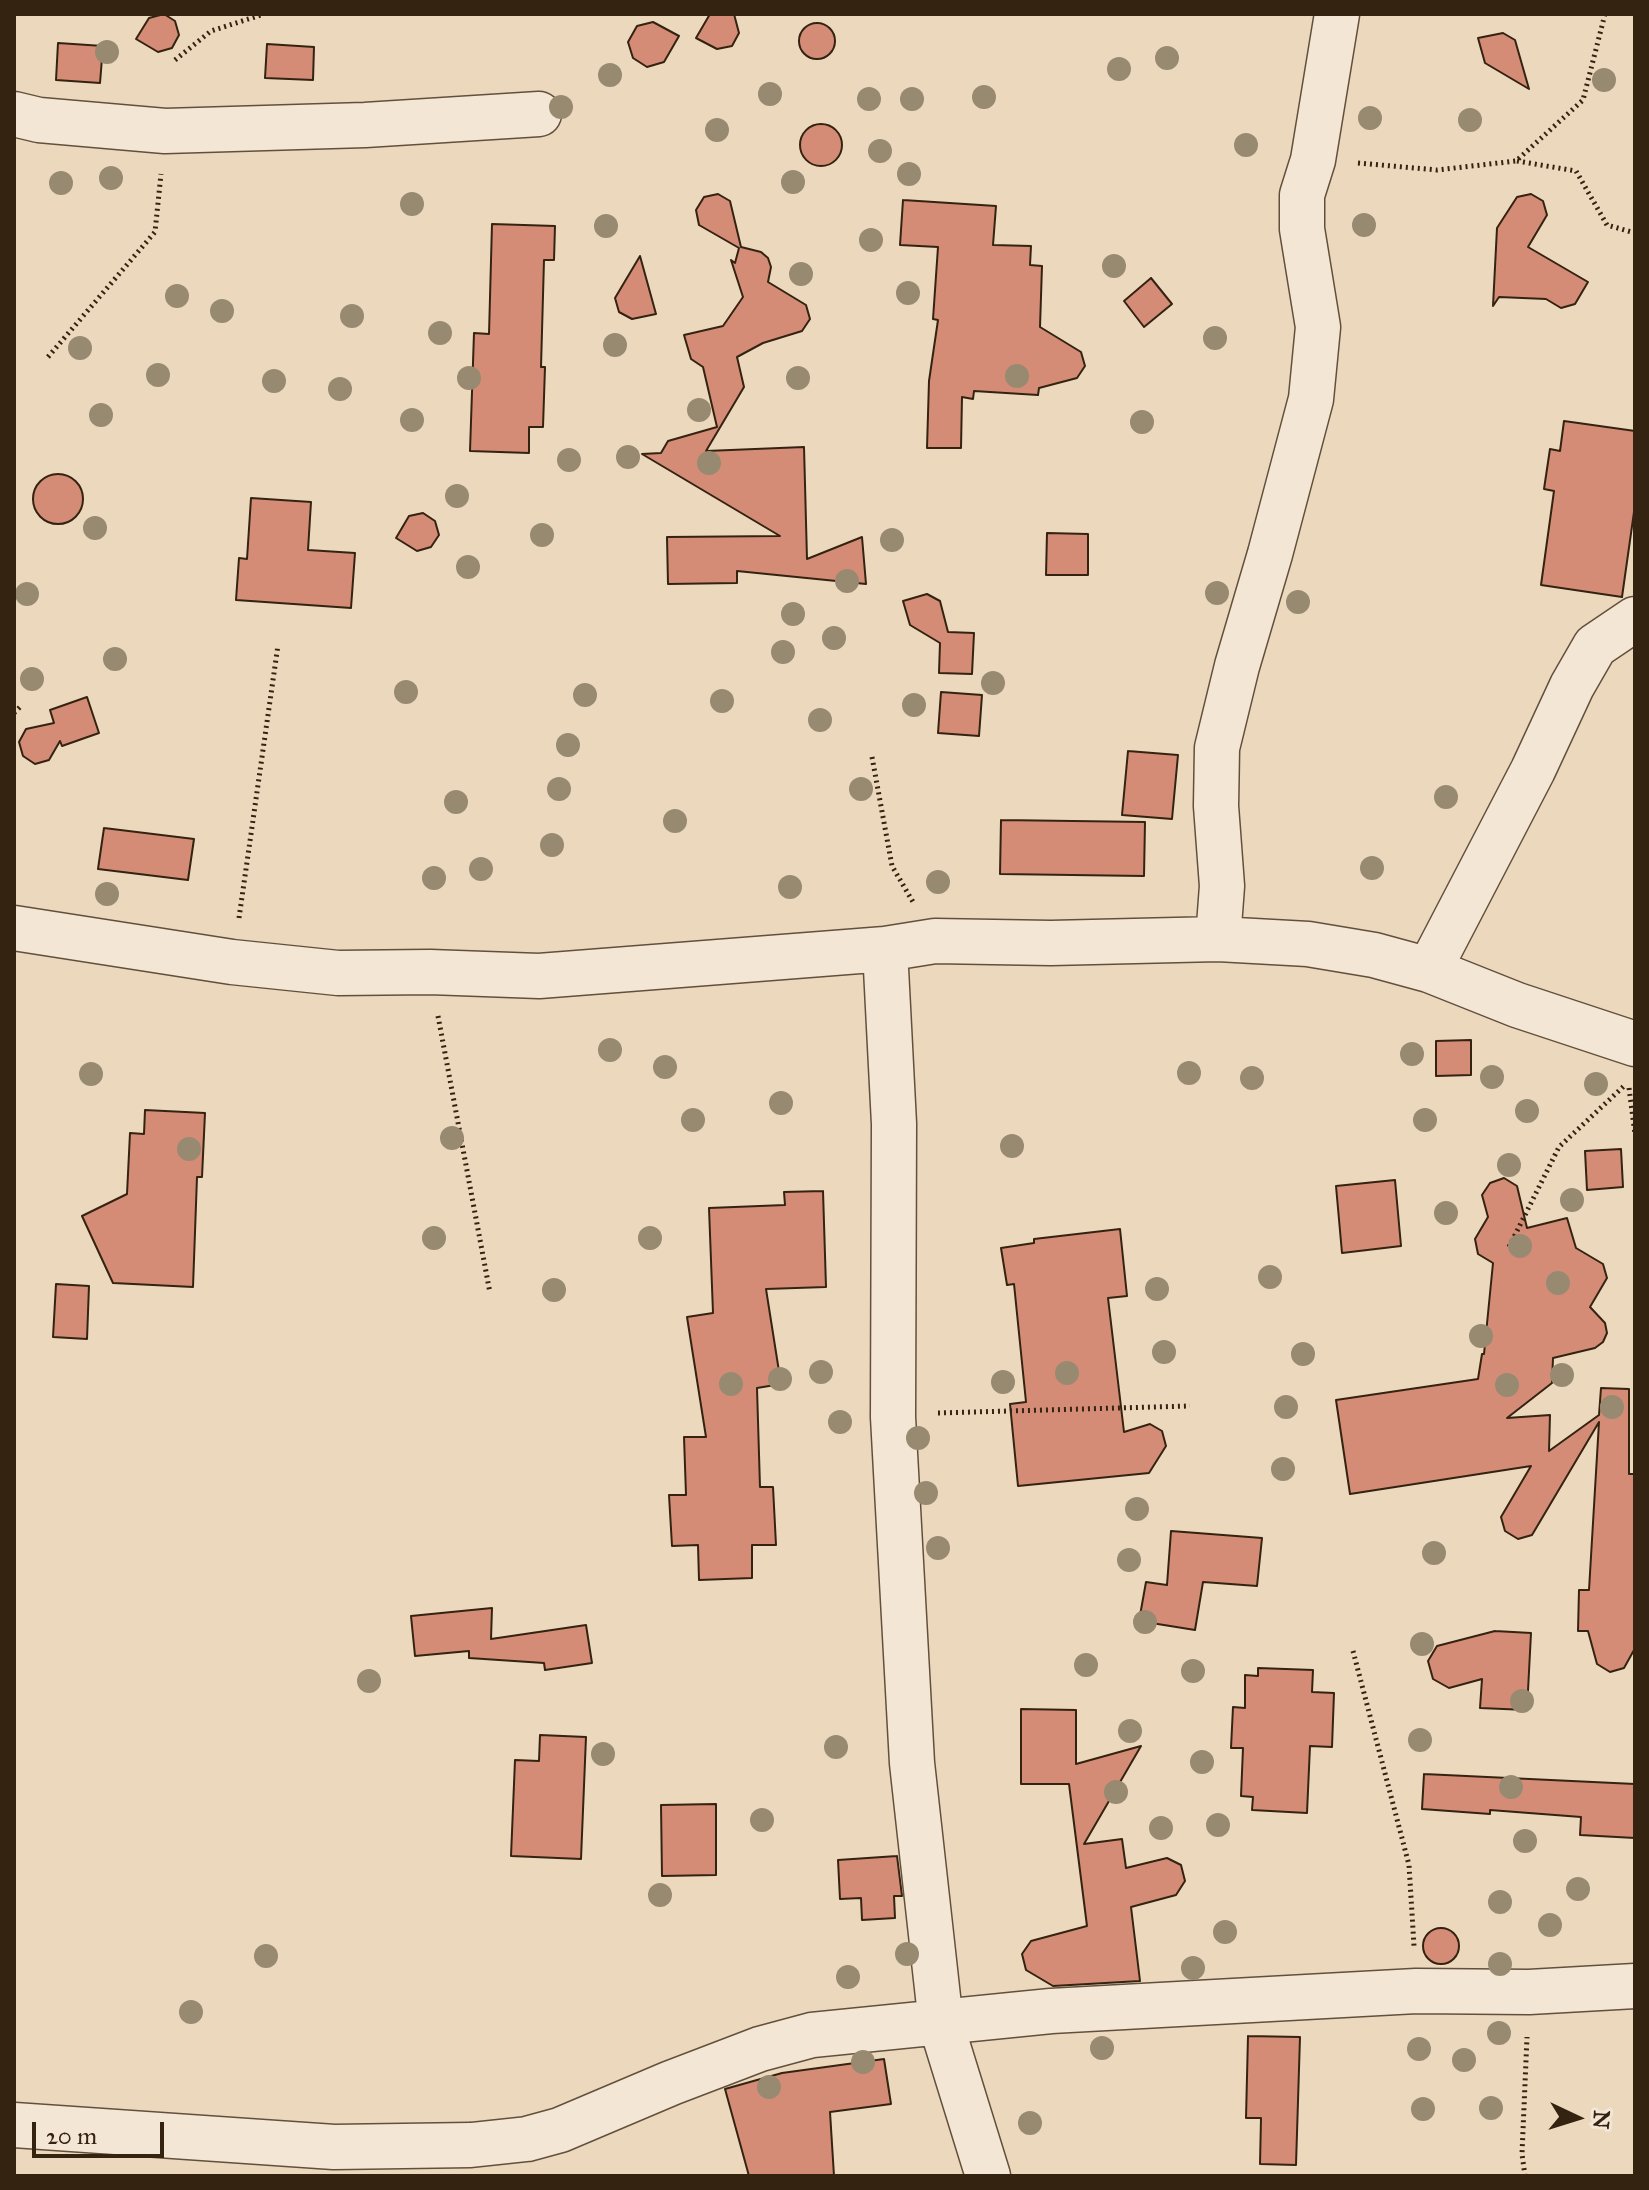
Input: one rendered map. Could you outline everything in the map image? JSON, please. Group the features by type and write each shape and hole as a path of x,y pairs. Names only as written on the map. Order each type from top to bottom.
{"street":[{"path":"1218,939 1222,886 1216,806 1217,748 1311,399 1318,327 1302,229 1302,195 1313,160 1337,14"},
{"path":"14,114 39,120 165,131 365,125 539,114"},
{"path":"1429,970 1595,646 1635,619"},
{"path":"14,928 232,962 338,973 539,976 885,949 935,941 1051,943 1218,939 1308,944 1374,955 1429,970 1517,1005 1635,1044"},
{"path":"885,949 894,1124 893,1417 912,1763 941,2024 988,2176"},
{"path":"14,2125 334,2147 471,2145 527,2139 560,2130 760,2049 812,2035 1051,2011 1416,1991 1529,1992 1635,1986"}],"path":[{"path":"175,60 211,31 264,14"},
{"path":"1516,161 1583,100 1605,14"},
{"path":"48,357 155,232 165,131"},
{"path":"1313,160 1437,170 1516,161 1576,171 1607,225 1635,233"},
{"path":"232,962 278,645"},
{"path":"14,713 21,706"},
{"path":"872,757 892,866 935,941"},
{"path":"430,972 490,1293"},
{"path":"1509,1247 1559,1147 1628,1083 1635,1134"},
{"path":"893,1417 1190,1406"},
{"path":"1353,1651 1409,1865 1416,1991"},
{"path":"1525,2176 1522,2154 1529,1992"}],"building":[{"path":"164,14 175,21 179,35 172,48 158,52 136,39 149,18"},
{"path":"710,14 734,14 739,33 732,46 717,49 696,38"},
{"path":"653,22 679,36 664,62 647,67 633,58 628,42 637,26"},
{"path":"817,23 830,28 835,41 830,54 817,59 804,54 799,41 804,28"},
{"path":"1503,33 1515,40 1529,89 1485,63 1478,38"},
{"path":"58,43 103,46 100,83 56,80"},
{"path":"267,44 314,47 313,80 265,78"},
{"path":"821,124 836,130 842,145 836,160 821,166 806,160 800,145 806,130"},
{"path":"718,194 730,201 741,247 761,252 768,258 771,267 768,282 806,305 810,319 802,331 763,343 737,357 744,387 706,451 804,447 807,559 862,537 866,584 737,571 737,583 668,584 667,537 780,536 642,454 661,453 668,441 717,427 703,367 691,359 684,335 723,326 743,297 731,260 735,263 739,248 699,225 696,210 704,197"},
{"path":"1531,194 1543,201 1547,215 1528,247 1588,282 1575,304 1561,308 1546,299 1499,297 1493,306 1497,228 1517,197"},
{"path":"903,200 996,206 993,245 1031,246 1030,265 1042,266 1040,327 1081,352 1085,366 1077,378 1039,388 1038,395 974,391 973,399 962,397 961,448 927,448 929,381 938,320 933,319 938,247 900,245"},
{"path":"492,224 555,226 554,260 544,260 543,427 529,427 529,453 470,451 474,333 489,334"},
{"path":"640,256 656,314 632,319 619,312 615,298"},
{"path":"1151,278 1172,304 1144,327 1124,301"},
{"path":"1564,421 1635,431 1635,505 1622,597 1541,585 1554,491 1544,489 1550,449 1560,451"},
{"path":"58,474 76,481 83,499 76,517 58,524 40,517 33,499 40,481"},
{"path":"251,498 311,502 308,550 355,553 351,608 236,600 239,558 247,559"},
{"path":"423,513 435,521 439,535 431,547 417,551 396,538 409,516"},
{"path":"1047,533 1088,534 1088,575 1046,575"},
{"path":"927,594 940,601 948,632 974,633 972,674 939,673 940,643 910,625 903,601"},
{"path":"941,692 982,695 979,736 938,733"},
{"path":"87,697 99,733 62,746 60,741 49,760 35,764 23,756 19,742 26,729 54,723 50,710"},
{"path":"1128,751 1178,755 1172,819 1122,815"},
{"path":"1001,820 1145,822 1144,876 1000,874"},
{"path":"104,828 194,839 188,880 98,869"},
{"path":"1471,1040 1471,1075 1436,1076 1436,1041"},
{"path":"145,1110 205,1113 202,1177 197,1177 193,1287 113,1283 82,1216 127,1194 130,1133 144,1134"},
{"path":"1621,1149 1623,1187 1587,1190 1585,1151"},
{"path":"1504,1178 1517,1186 1527,1228 1567,1218 1576,1248 1603,1264 1607,1278 1590,1307 1605,1323 1607,1333 1603,1342 1595,1348 1553,1358 1552,1383 1507,1418 1550,1415 1549,1451 1599,1415 1601,1388 1629,1389 1629,1474 1635,1474 1634,1650 1624,1668 1610,1672 1597,1664 1588,1631 1578,1631 1579,1590 1589,1590 1599,1422 1532,1535 1518,1539 1505,1531 1501,1517 1531,1466 1350,1494 1336,1400 1478,1379 1484,1354 1493,1263 1478,1254 1475,1239 1488,1217 1482,1195 1490,1183"},
{"path":"1395,1180 1401,1246 1342,1253 1336,1186"},
{"path":"823,1191 826,1287 766,1289 781,1384 757,1388 760,1487 773,1487 776,1545 752,1545 752,1578 699,1580 698,1545 672,1546 669,1495 686,1495 684,1437 706,1437 687,1317 713,1313 709,1208 785,1205 784,1192"},
{"path":"1120,1229 1127,1296 1108,1298 1124,1432 1150,1424 1162,1431 1166,1446 1149,1473 1018,1486 1010,1404 1026,1402 1014,1284 1007,1285 1001,1248 1034,1243 1034,1239"},
{"path":"56,1284 89,1286 87,1339 53,1337"},
{"path":"1171,1531 1262,1538 1257,1586 1203,1582 1195,1630 1139,1621 1146,1582 1167,1585"},
{"path":"492,1608 491,1639 586,1625 592,1663 545,1670 544,1663 469,1658 469,1651 415,1656 411,1616"},
{"path":"1495,1631 1531,1633 1527,1710 1480,1708 1482,1679 1449,1688 1433,1679 1428,1661 1437,1646"},
{"path":"1258,1668 1313,1670 1312,1692 1334,1693 1332,1747 1310,1746 1307,1813 1252,1810 1253,1797 1241,1796 1243,1748 1231,1748 1233,1707 1245,1708 1245,1675 1258,1676"},
{"path":"1021,1709 1076,1710 1076,1764 1141,1746 1084,1844 1122,1839 1126,1868 1167,1858 1181,1865 1185,1881 1176,1895 1131,1907 1140,1981 1053,1986 1026,1970 1022,1954 1031,1941 1087,1926 1069,1784 1021,1784"},
{"path":"540,1735 586,1737 581,1859 511,1856 515,1760 539,1761"},
{"path":"1424,1774 1635,1784 1635,1838 1580,1835 1581,1817 1490,1810 1490,1814 1422,1809"},
{"path":"716,1804 716,1875 662,1876 661,1805"},
{"path":"897,1856 902,1896 894,1896 895,1918 862,1920 861,1898 840,1899 838,1860"},
{"path":"1441,1928 1454,1933 1459,1946 1454,1959 1441,1964 1428,1959 1423,1946 1428,1933"},
{"path":"1248,2036 1300,2037 1296,2165 1260,2164 1261,2118 1246,2118"},
{"path":"884,2059 891,2104 830,2112 834,2176 749,2176 725,2089 782,2073"}]}
